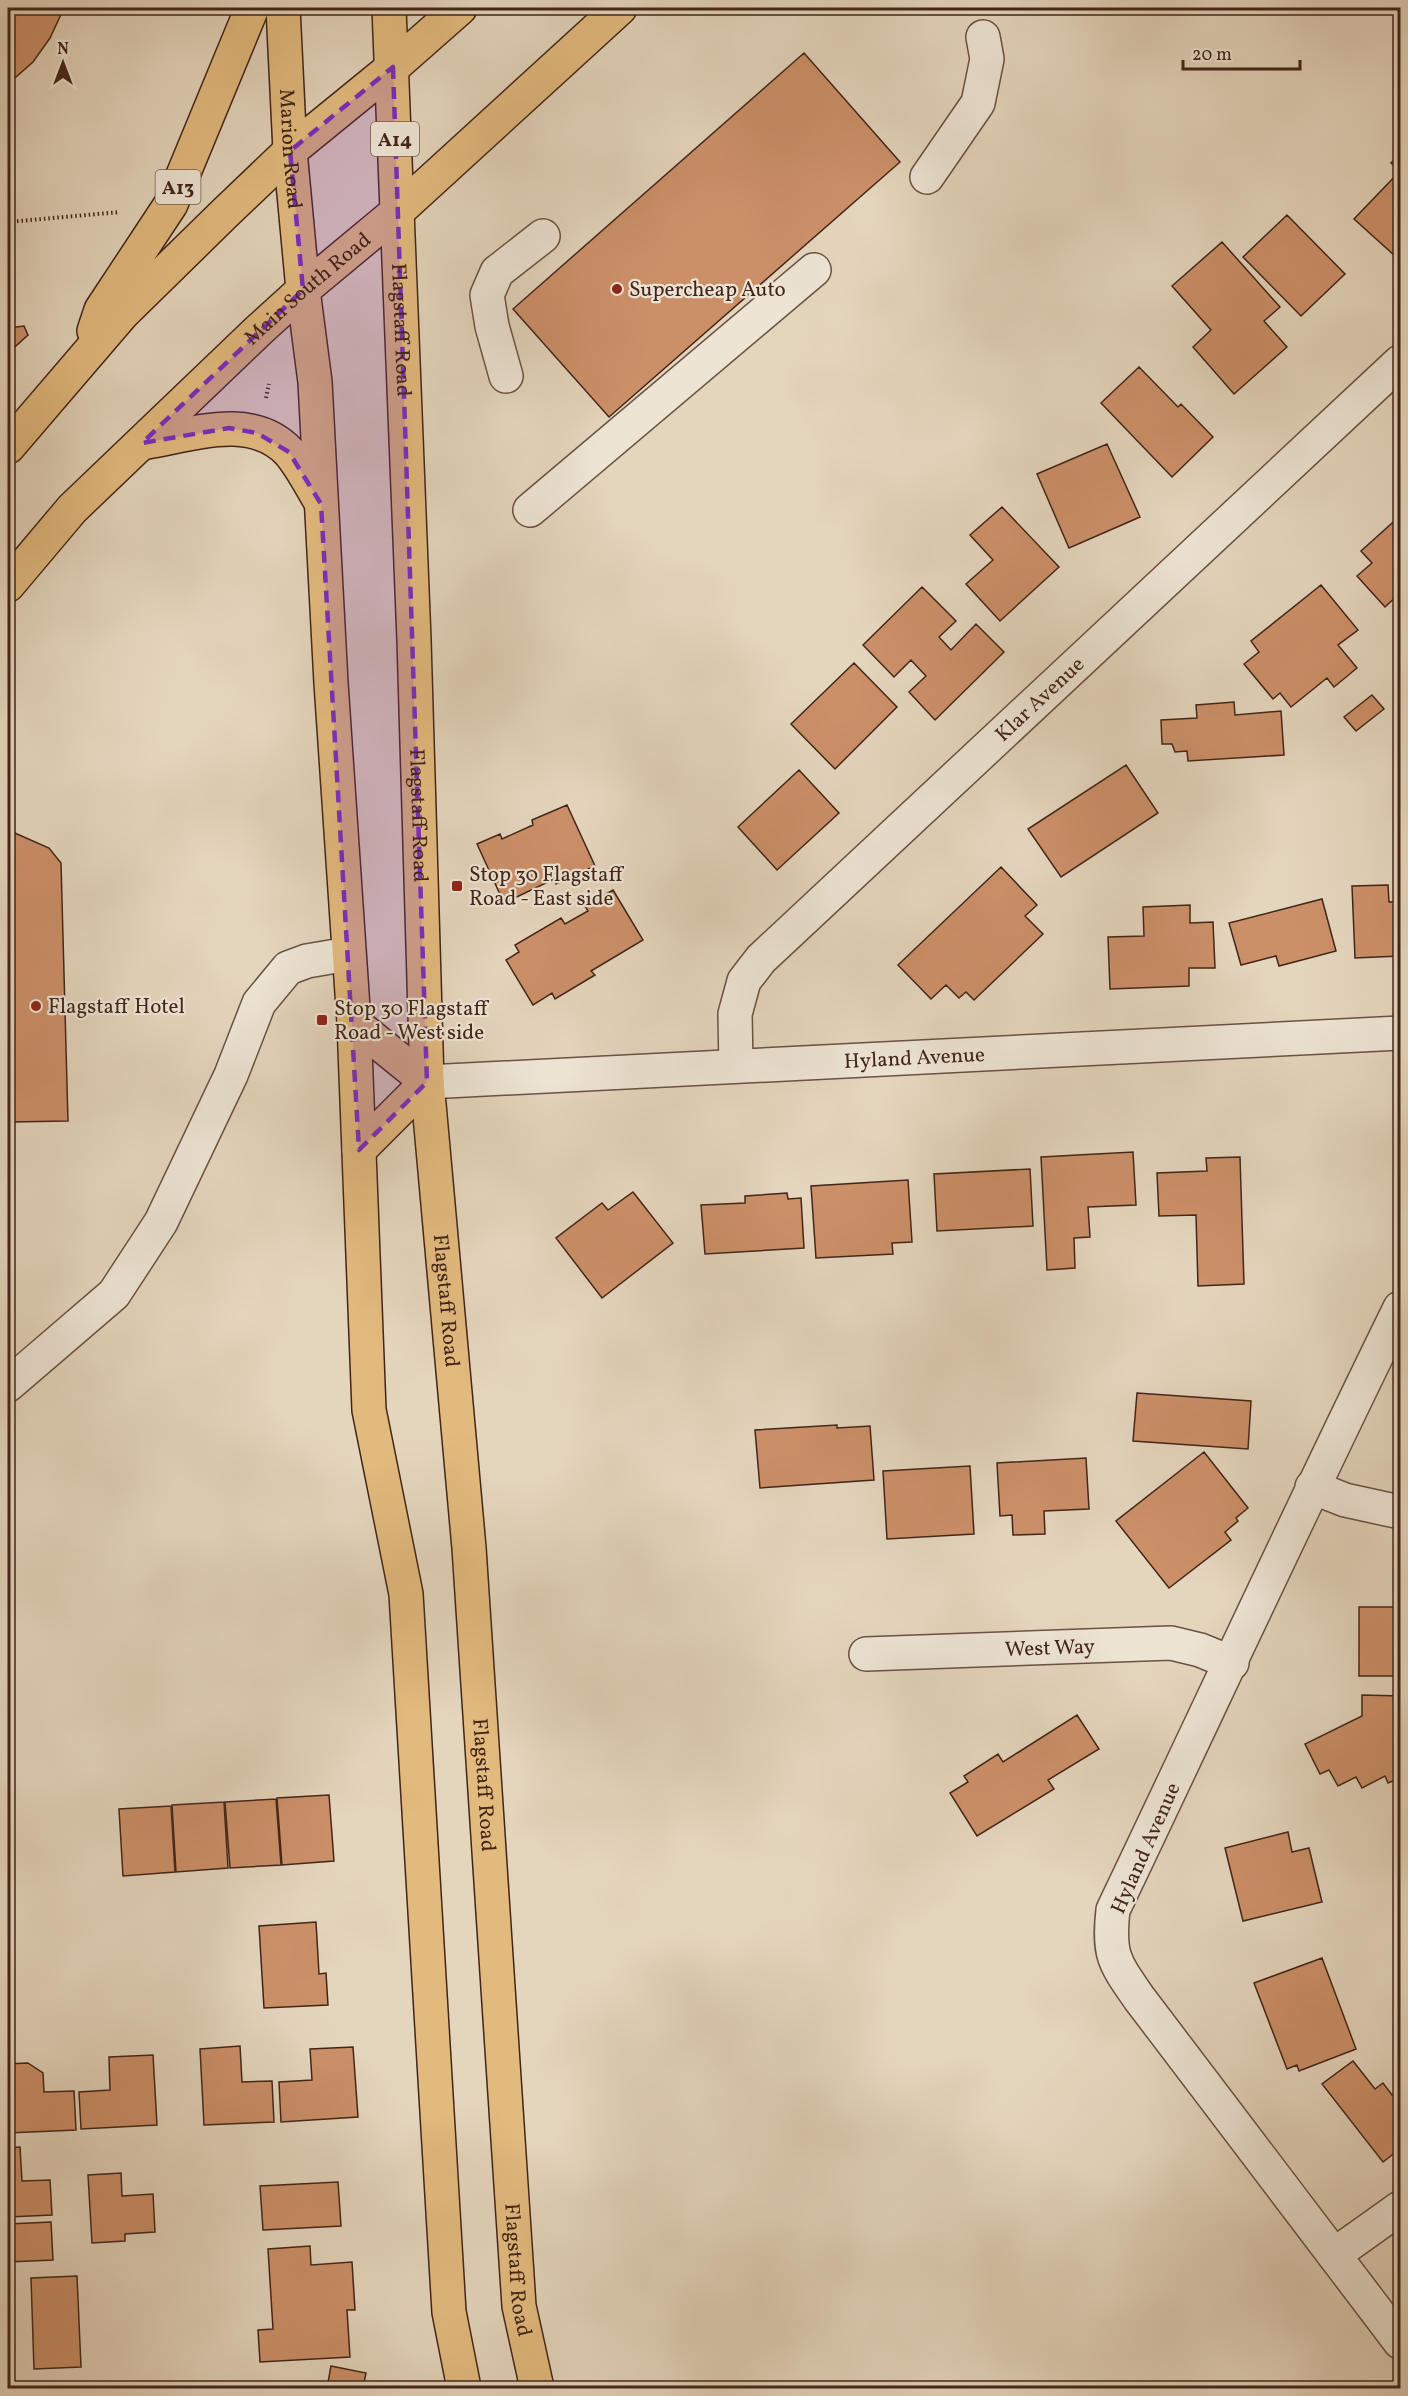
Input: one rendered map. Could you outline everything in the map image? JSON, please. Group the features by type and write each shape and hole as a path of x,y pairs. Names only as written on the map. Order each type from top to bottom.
{"main road":[{"name":"A13","path":"87,356 101,310 171,204 252,8"},
{"name":"Marion Road","path":"283,8 290,151 303,290"},
{"name":"A14","path":"389,8 398,211"},
{"name":"A13","path":"8,447 122,314 290,151 393,67 460,8"},
{"name":"Main South Road","path":"8,585 72,509 303,290 398,211 620,8"},
{"name":"Flagstaff Road","path":"398,211 414,640 426,1082 469,1548 519,2306 537,2388"},
{"path":"303,290 315,382 354,1023 369,1410 406,1594 449,2312 464,2388"},
{"path":"142,443 229,428 257,433 289,452 321,504"},
{"path":"354,1023 426,1082 359,1150"}],"street":[{"path":"927,177 978,103 987,59 983,37"},
{"path":"506,376 492,326 487,295 497,272 543,236"},
{"path":"530,510 814,270"},
{"name":"Klar Avenue","path":"736,1066 735,1014 744,981 761,959 1401,362"},
{"path":"8,1385 114,1294 161,1222 231,1075 259,1003 288,968 308,961 348,954"},
{"name":"Hyland Avenue","path":"426,1082 1401,1033"},
{"name":"Hyland Avenue","path":"1401,1308 1312,1487 1232,1663 1113,1910 1110,1936 1116,1965 1139,1998 1401,2342"},
{"path":"1312,1487 1345,1500 1401,1512"},
{"name":"West Way","path":"866,1654 1171,1642 1200,1650 1232,1663"},
{"path":"1334,2255 1401,2208"}],"path":[{"path":"8,222 121,212"}],"highlighted area":[{"path":"393,67 398,211 427,1082 359,1150 321,504 289,452 257,433 229,428 142,443 303,290 290,151"}],"building":[{"path":"8,8 64,8 50,38 33,62 8,84"},
{"path":"804,53 900,162 609,417 513,309"},
{"path":"1400,153 1400,171 1391,163"},
{"path":"1400,171 1400,250 1395,256 1354,219"},
{"path":"1287,215 1345,274 1301,316 1243,257"},
{"path":"1222,242 1280,307 1264,321 1287,347 1234,394 1193,347 1211,330 1172,286"},
{"path":"24,326 28,335 8,353 8,328"},
{"path":"1139,367 1178,407 1181,404 1213,437 1172,477 1101,403"},
{"path":"1107,444 1140,517 1069,548 1037,474"},
{"path":"1002,507 1059,567 1000,621 966,584 993,560 970,535"},
{"path":"1400,516 1400,593 1385,607 1357,576 1372,563 1361,551"},
{"path":"1321,585 1358,630 1338,645 1357,668 1334,687 1327,678 1291,707 1280,693 1273,699 1244,664 1259,652 1251,641"},
{"path":"922,587 956,621 939,637 951,650 976,624 1004,652 935,720 909,692 926,676 911,660 894,677 863,645"},
{"path":"854,663 897,707 835,769 791,724"},
{"path":"1372,695 1384,709 1356,731 1344,717"},
{"path":"1234,702 1235,715 1281,711 1284,755 1188,761 1187,751 1175,752 1172,744 1162,744 1161,720 1197,718 1196,705"},
{"path":"1126,765 1158,813 1061,877 1028,829"},
{"path":"799,770 839,813 777,870 738,827"},
{"path":"567,805 595,866 556,884 554,879 504,903 477,844 500,834 502,839 533,825 532,820"},
{"name":"Flagstaff Hotel","path":"8,830 49,848 61,863 68,1121 9,1122 10,1146 8,1146"},
{"path":"1001,867 1037,905 1025,916 1043,934 974,1000 966,992 959,998 946,985 931,999 898,965"},
{"path":"1388,885 1389,902 1400,902 1400,956 1355,958 1352,886"},
{"path":"613,890 643,940 591,971 595,975 555,999 552,993 533,1005 506,960 519,952 515,945 561,918 565,924 588,911 585,906"},
{"path":"1322,899 1336,951 1279,966 1276,956 1241,965 1229,923"},
{"path":"1190,905 1190,923 1213,922 1215,968 1189,968 1189,986 1110,989 1108,937 1144,936 1143,907"},
{"path":"1133,1152 1136,1205 1088,1207 1090,1237 1074,1238 1075,1268 1047,1270 1041,1157"},
{"path":"1240,1157 1244,1284 1198,1286 1196,1215 1159,1216 1157,1173 1207,1171 1206,1158"},
{"path":"1030,1169 1033,1226 937,1231 934,1174"},
{"path":"908,1180 912,1242 892,1243 893,1254 816,1258 811,1186"},
{"path":"633,1192 673,1243 602,1298 556,1238 602,1203 608,1210"},
{"path":"787,1193 788,1199 801,1198 804,1248 705,1254 701,1205 745,1203 745,1196"},
{"path":"1137,1393 1251,1401 1248,1449 1133,1441"},
{"path":"837,1425 837,1428 870,1426 874,1480 760,1488 755,1430"},
{"path":"1204,1452 1248,1508 1225,1532 1231,1540 1169,1588 1116,1521"},
{"path":"1086,1458 1089,1509 1044,1511 1045,1534 1013,1535 1012,1515 1000,1516 997,1463"},
{"path":"970,1466 974,1534 887,1539 883,1471"},
{"path":"1359,1607 1400,1607 1400,1676 1359,1676"},
{"path":"1362,1695 1400,1696 1400,1778 1388,1783 1385,1776 1362,1788 1356,1777 1338,1786 1329,1770 1320,1774 1305,1744 1362,1716"},
{"path":"1077,1715 1099,1749 1048,1780 1054,1789 977,1836 950,1793 968,1782 964,1776 998,1754 1003,1762"},
{"path":"329,1795 334,1861 282,1865 277,1798"},
{"path":"276,1799 281,1865 230,1868 225,1802"},
{"path":"224,1802 228,1868 176,1872 172,1805"},
{"path":"171,1806 175,1872 123,1876 119,1809"},
{"path":"1288,1832 1292,1852 1309,1848 1322,1902 1243,1921 1225,1848"},
{"path":"316,1922 319,1974 326,1973 328,2005 264,2008 259,1926"},
{"path":"1322,1958 1356,2049 1299,2071 1297,2065 1287,2069 1254,1983"},
{"path":"240,2046 242,2082 272,2081 274,2122 204,2125 200,2049"},
{"path":"353,2047 358,2117 281,2122 279,2082 312,2080 310,2049"},
{"path":"153,2055 157,2125 81,2129 79,2092 110,2090 109,2057"},
{"path":"1353,2061 1375,2089 1383,2083 1392,2095 1400,2089 1400,2149 1383,2162 1322,2084"},
{"path":"28,2063 43,2073 44,2092 74,2091 76,2130 8,2133 8,2064"},
{"path":"20,2147 22,2181 50,2180 52,2215 8,2217 8,2148"},
{"path":"121,2173 122,2196 153,2194 155,2232 125,2234 125,2241 92,2243 88,2175"},
{"path":"338,2182 341,2226 263,2230 260,2186"},
{"path":"51,2222 53,2260 8,2262 8,2224"},
{"path":"310,2246 311,2265 352,2262 355,2310 347,2310 350,2357 260,2362 258,2330 273,2329 268,2249"},
{"path":"77,2276 81,2367 34,2369 31,2278"},
{"path":"331,2366 366,2373 363,2388 327,2388"}],"place":[{"name":"Supercheap Auto","path":"617,289"},
{"name":"Stop 30 Flagstaff Road - East side","path":"457,886"},
{"name":"Flagstaff Hotel","path":"36,1006"},
{"name":"Stop 30 Flagstaff Road - West side","path":"322,1020"}]}
